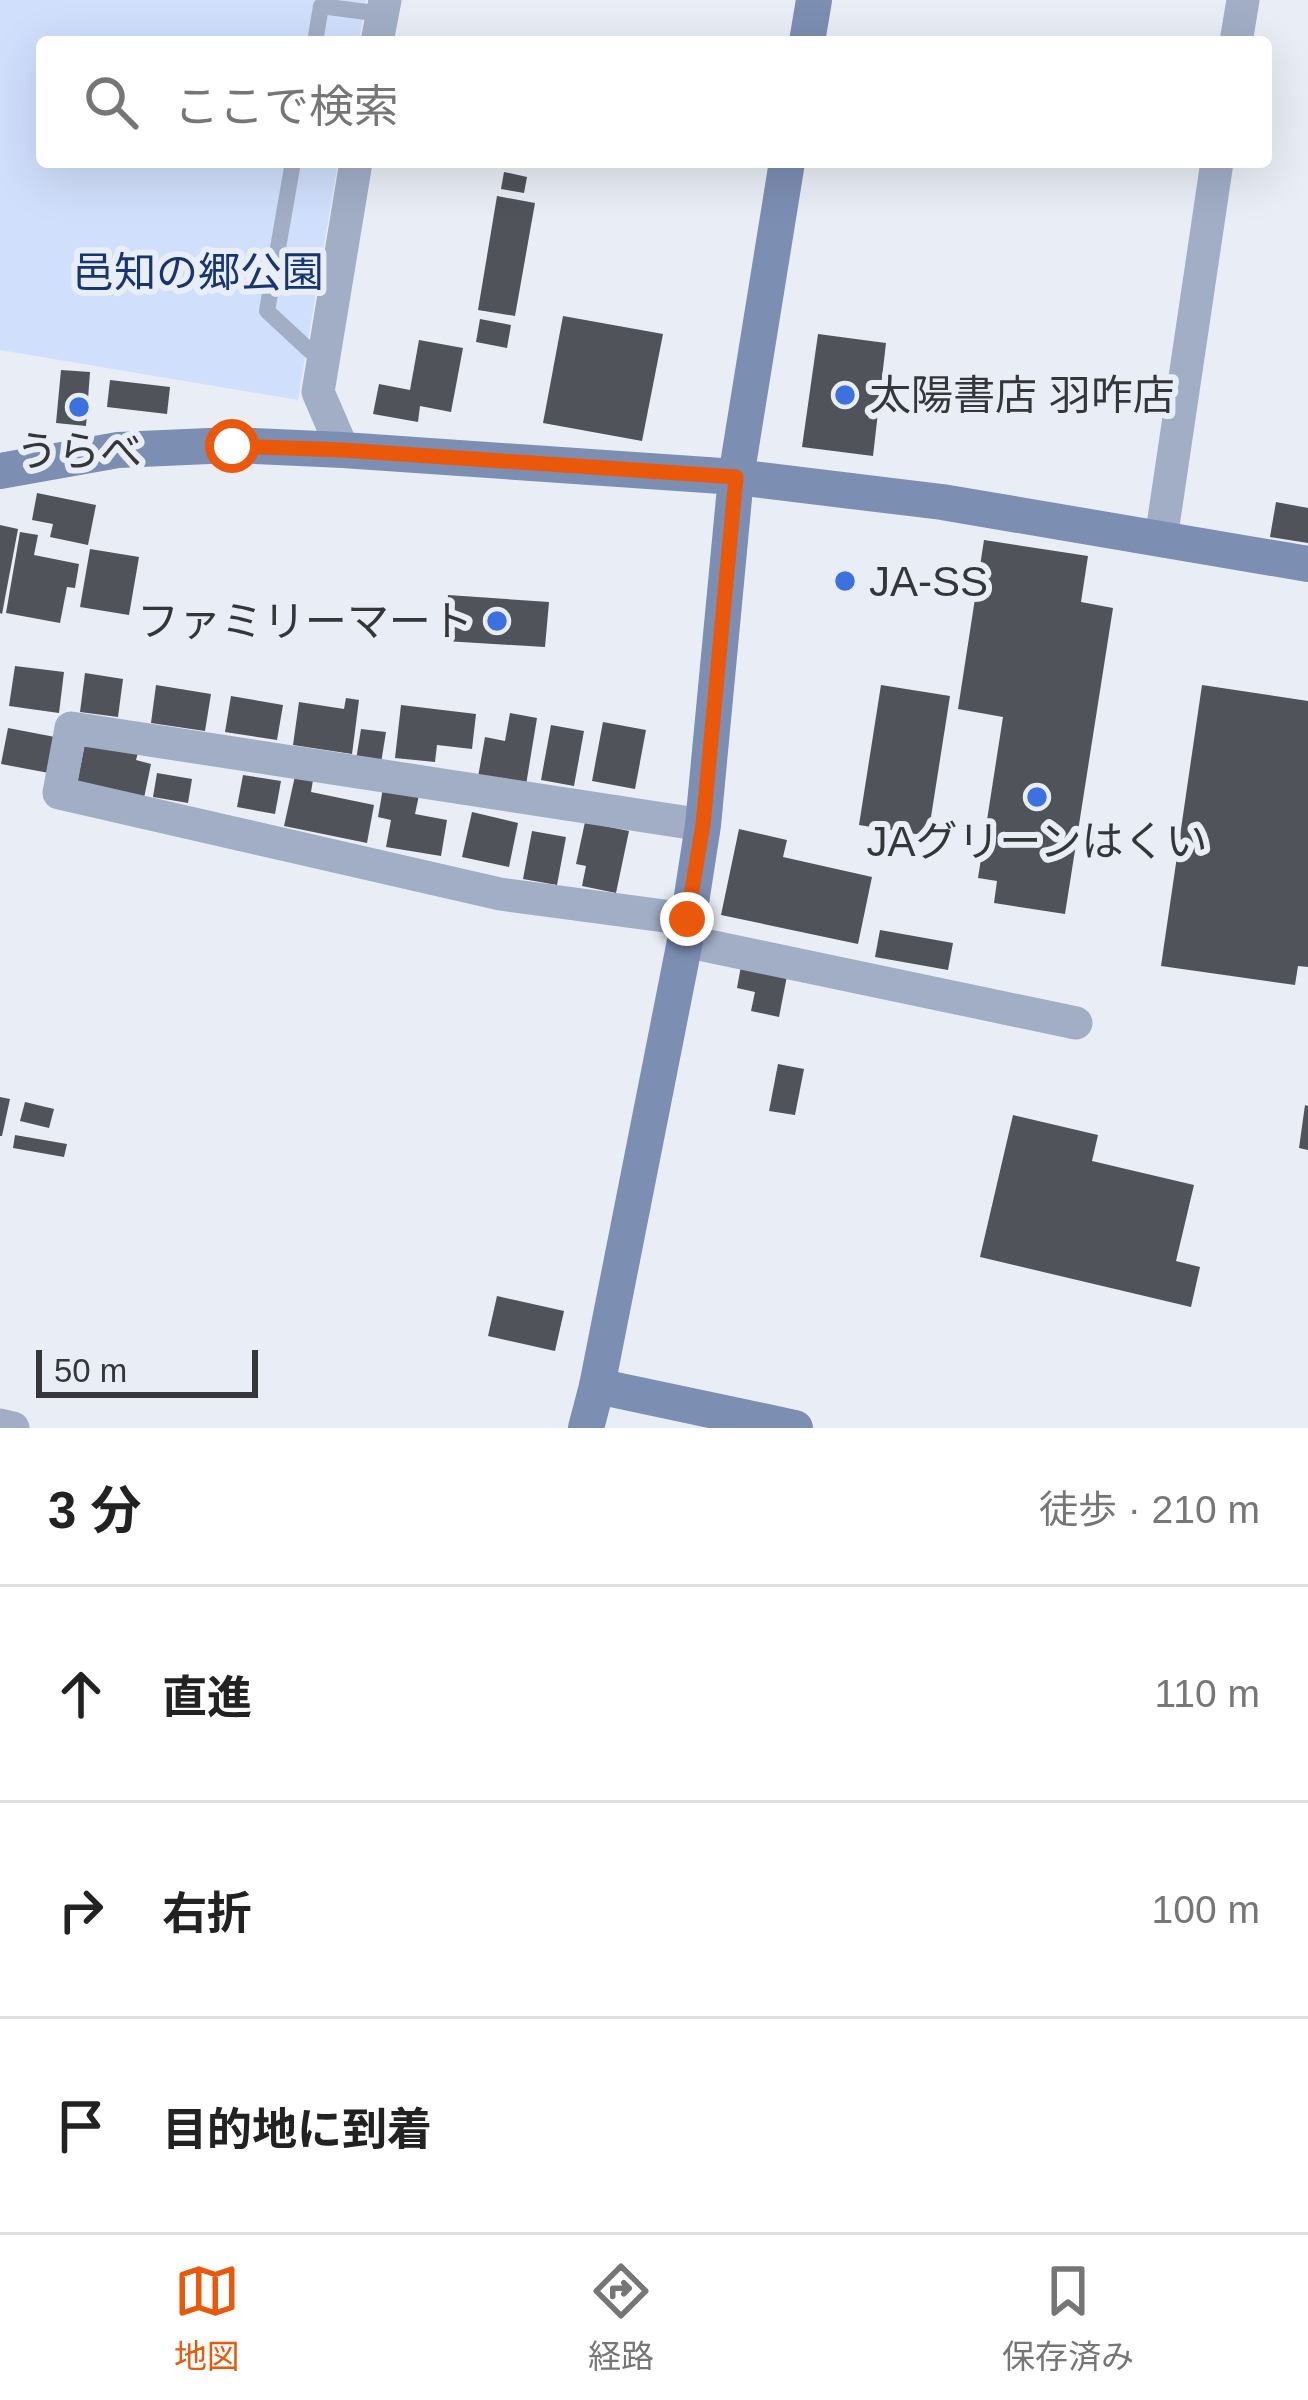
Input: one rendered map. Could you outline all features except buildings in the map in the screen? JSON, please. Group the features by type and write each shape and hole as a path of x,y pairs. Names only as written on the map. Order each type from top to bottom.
{"street":[{"path":"808,36 814,0"},
{"path":"1237,36 1243,0"},
{"path":"343,450 318,392 355,168"},
{"path":"586,1428 703,825 736,477 786,168"},
{"path":"1161,539 1216,168"},
{"path":"0,471 118,450 232,446 736,477 942,502 1308,564"},
{"path":"703,825 71,728 59,794 500,894 686,930 1076,1023"},
{"path":"597,1386 795,1428"},
{"path":"0,1425 13,1428"}],"lane":[{"path":"316,36 321,6 381,19"},
{"path":"292,168 267,311 323,362"}],"green space":[{"name":"邑知の郷公園","path":"0,0 366,0 360,36 36,36 36,168 337,168 298,400 0,350"}],"place":[{"name":"太陽書店 羽咋店","path":"845,395"},
{"name":"うらべ","path":"79,407"},
{"name":"JA-SS","path":"845,581"},
{"name":"ファミリーマート","path":"497,621"},
{"name":"JAグリーンはくい","path":"1037,797"}],"route":[{"path":"232,446 736,477 703,825 687,919"}]}
